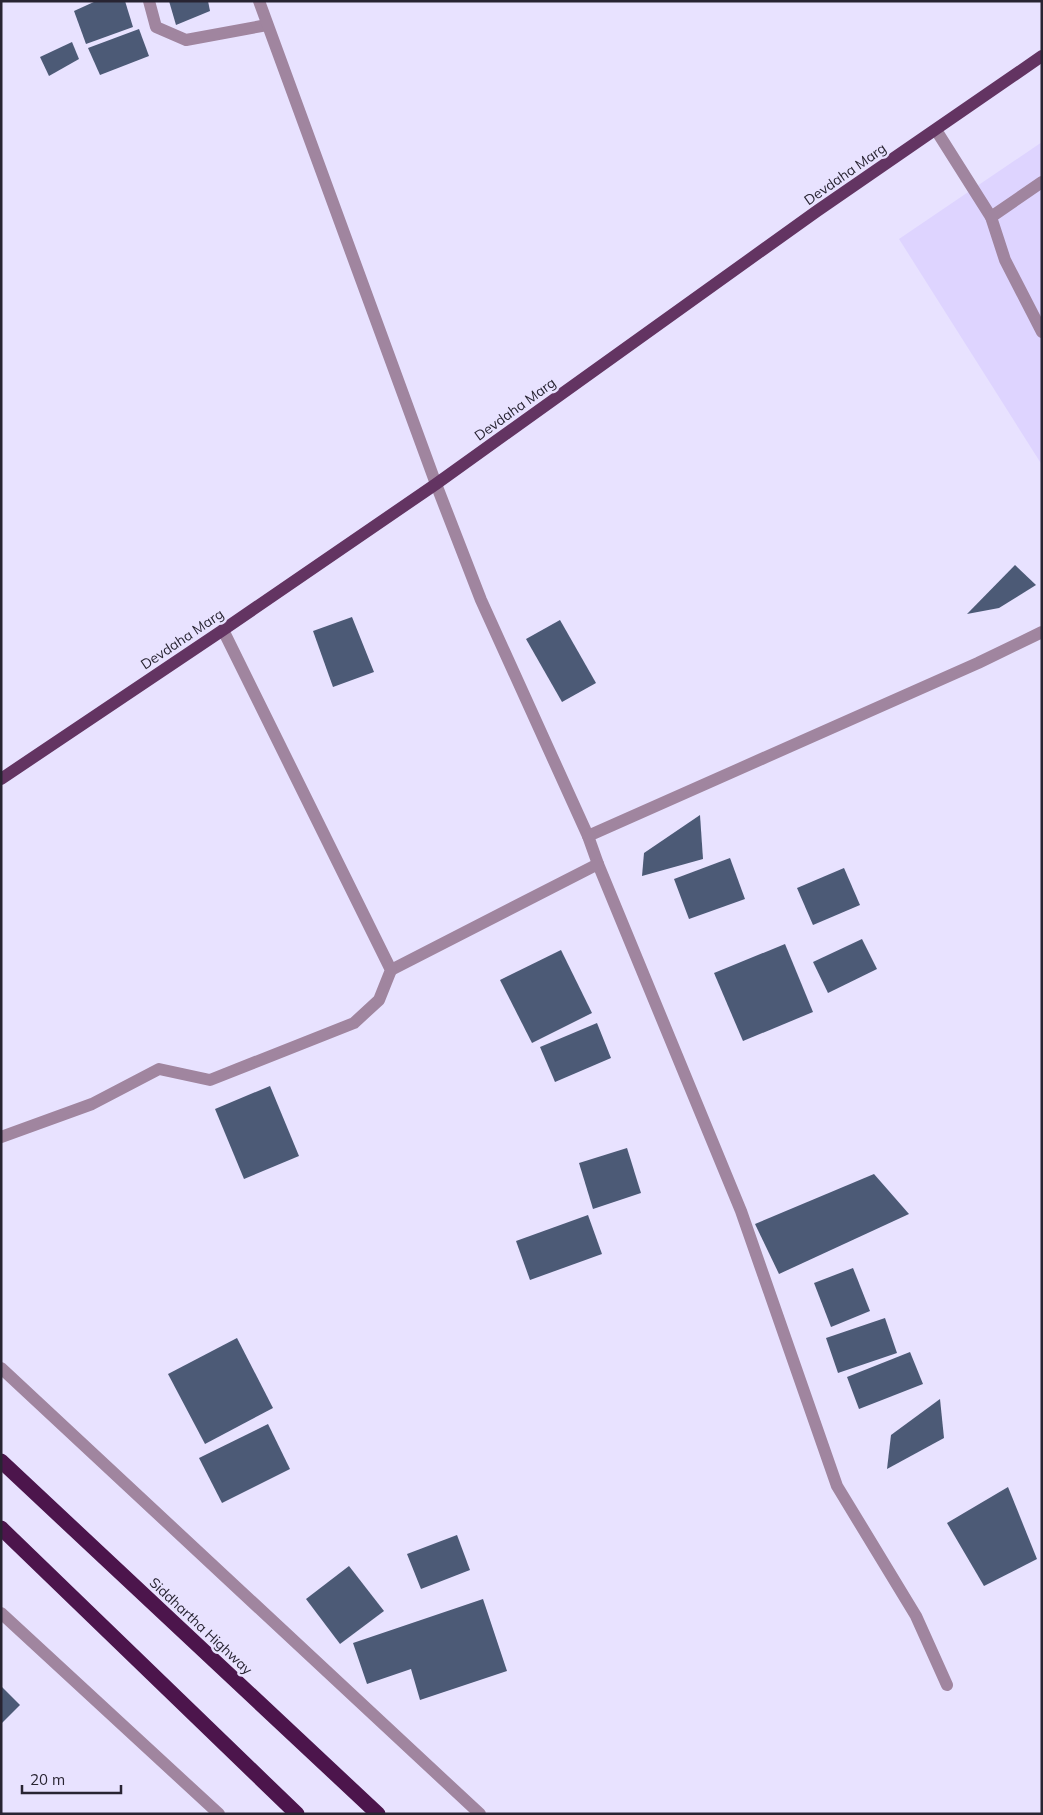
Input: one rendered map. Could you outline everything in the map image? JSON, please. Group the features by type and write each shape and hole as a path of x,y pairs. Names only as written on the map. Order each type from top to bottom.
{"highway":[{"name":"Siddhartha Highway","path":"1,1461 378,1814"},
{"path":"1,1528 297,1814"}],"main road":[{"name":"Devdaha Marg","path":"1,778 223,630 436,484 809,217 1042,56"}],"street":[{"path":"149,1 156,27 186,40 267,25"},
{"path":"259,1 436,484 481,600 588,836 741,1211 837,1486 916,1616 947,1686"},
{"path":"936,130 991,217 1005,260 1042,332"},
{"path":"991,217 1042,182"},
{"path":"223,630 391,970"},
{"path":"588,836 969,667 1042,632"},
{"path":"1,1137 92,1104 159,1070 210,1080 354,1024 379,1000 391,970 598,864"},
{"path":"1,1368 480,1814"},
{"path":"1,1613 219,1814"}],"shaded area":[{"path":"1042,142 1042,465 899,239"}],"building":[{"path":"96,1 125,1 133,27 86,44 74,11"},
{"path":"169,1 208,1 210,11 176,25"},
{"path":"139,29 149,56 100,75 88,48"},
{"path":"72,42 79,59 49,76 40,57"},
{"path":"1015,565 1036,585 999,608 967,614"},
{"path":"352,617 374,672 333,687 313,631"},
{"path":"560,620 596,683 562,702 526,639"},
{"path":"700,815 703,859 642,876 644,853"},
{"path":"730,858 745,899 689,919 674,879"},
{"path":"844,868 860,905 813,925 797,888"},
{"path":"862,939 877,969 828,993 813,962"},
{"path":"785,944 813,1012 743,1041 714,973"},
{"path":"561,950 592,1013 532,1043 500,980"},
{"path":"597,1023 611,1058 555,1082 540,1047"},
{"path":"270,1086 299,1156 244,1179 215,1109"},
{"path":"627,1148 641,1193 593,1209 579,1163"},
{"path":"874,1174 909,1214 779,1274 755,1224"},
{"path":"588,1215 602,1254 530,1280 516,1241"},
{"path":"853,1268 870,1311 831,1327 814,1283"},
{"path":"885,1318 897,1353 838,1373 826,1338"},
{"path":"237,1338 273,1408 205,1444 168,1374"},
{"path":"910,1352 923,1384 859,1409 847,1377"},
{"path":"940,1399 944,1438 887,1469 891,1435"},
{"path":"268,1424 290,1469 222,1503 199,1458"},
{"path":"1008,1487 1037,1559 984,1586 947,1523"},
{"path":"457,1535 470,1570 421,1589 407,1554"},
{"path":"349,1566 384,1611 340,1644 306,1599"},
{"path":"483,1599 507,1671 420,1700 411,1669 367,1684 353,1643"},
{"path":"1,1686 20,1705 1,1724"}]}
